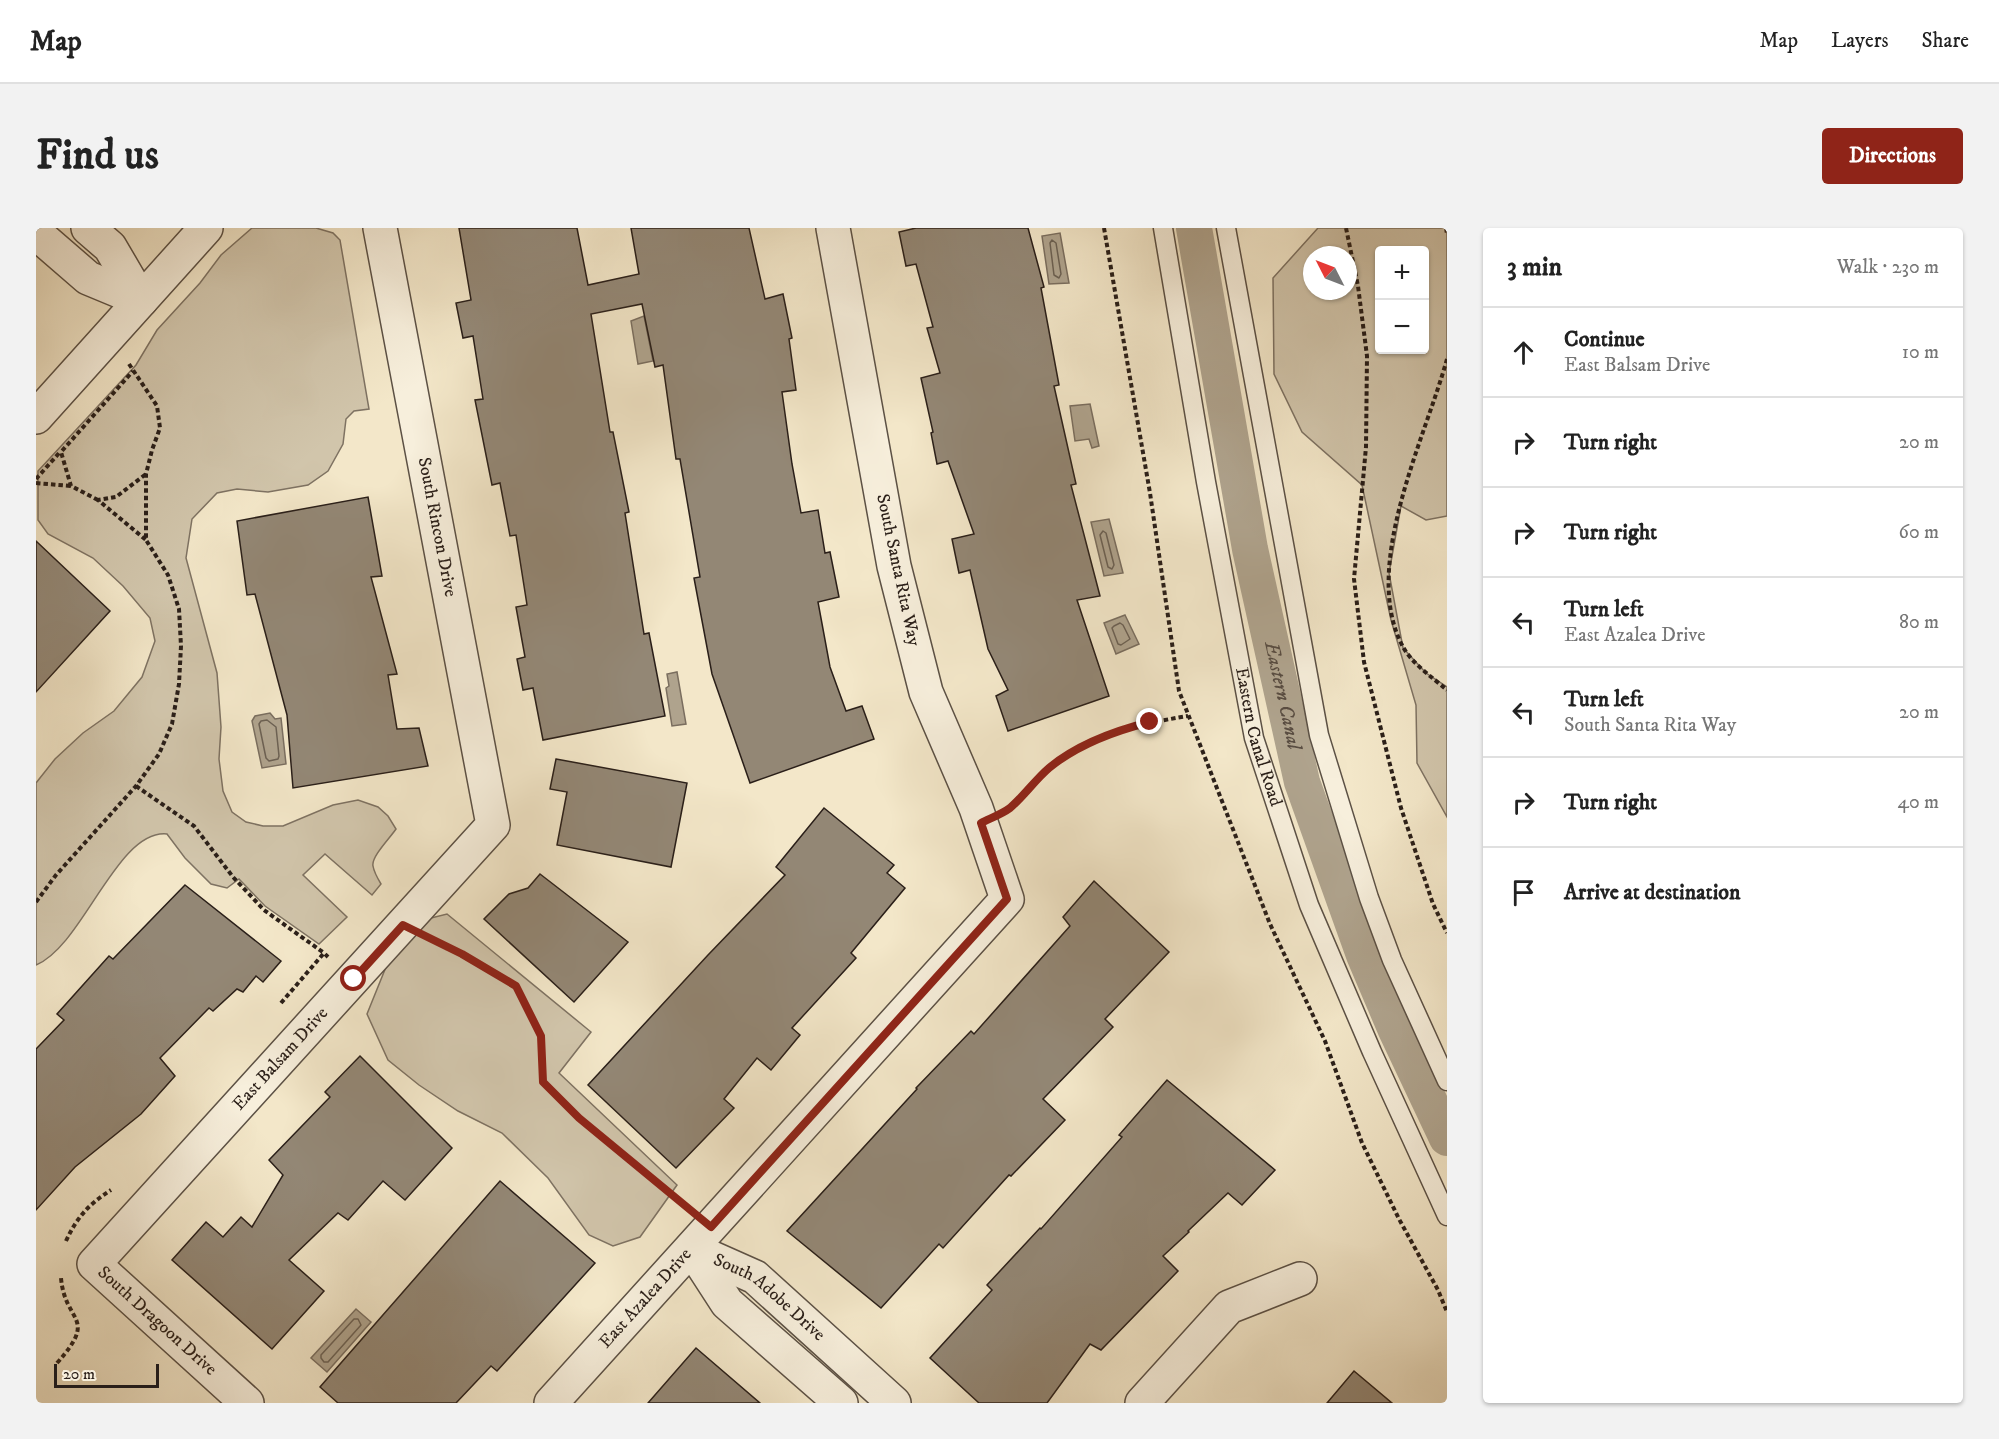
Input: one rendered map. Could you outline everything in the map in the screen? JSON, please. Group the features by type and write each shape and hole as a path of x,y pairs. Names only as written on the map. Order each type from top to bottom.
{"street":[{"path":"88,228 110,247 141,300"},
{"path":"36,417 206,228"},
{"name":"South Rincon Drive","path":"380,228 493,825"},
{"name":"South Santa Rita Way","path":"833,228 897,578 926,693 981,823 1007,899"},
{"path":"36,233 88,278 141,300"},
{"name":"East Balsam Drive","path":"94,1264 493,825"},
{"name":"East Azalea Drive","path":"551,1403 1007,899"},
{"name":"South Adobe Drive","path":"702,1238 727,1303 841,1403"},
{"name":"South Adobe Drive","path":"702,1238 755,1277 894,1403"},
{"name":"South Dragoon Drive","path":"94,1264 247,1403"},
{"path":"1142,1403 1229,1308 1300,1279"}],"lane":[{"name":"Eastern Canal Road","path":"1163,228 1206,482 1254,738 1309,905 1372,1052 1447,1216"},
{"path":"1226,228 1318,735 1355,856 1392,960 1447,1081"}],"path":[{"path":"1346,228 1358,286 1367,356 1366,447 1354,579 1364,662 1401,808 1433,904 1447,933"},
{"path":"1446,228 1447,234"},
{"path":"103,342 127,363 157,405 160,428 146,474 146,540"},
{"path":"1447,359 1412,464 1395,528 1388,600 1391,620 1402,648 1426,673 1447,690"},
{"path":"36,481 133,371"},
{"path":"61,452 71,486"},
{"path":"98,500 116,497 146,474"},
{"path":"36,481 71,486 98,500 146,540 168,575 179,609 181,646 179,684 172,724 159,754 136,786 56,875 36,902"},
{"path":"981,823 1008,809 1050,768 1098,738 1150,722 1188,716"},
{"path":"136,786 194,826 233,877 264,910 324,953"},
{"path":"403,925 462,954 516,986 541,1036 543,1082 702,1238"}],"shaded area":[{"path":"252,228 316,228 333,233 340,240 369,409 354,411 346,419 343,444 328,471 308,485 268,492 237,489 217,493 192,519 186,558 217,673 221,727 219,759 223,791 232,812 246,822 263,826 283,826 333,805 358,800 378,807 388,816 396,829 373,862 374,871 381,884 372,895 325,854 303,875 347,917 319,944 265,906 239,879 227,888 211,884 185,858 167,834 149,837 132,850 116,868 69,936 53,954 36,965 36,783 55,759 83,733 114,711 142,677 155,641 150,618 123,586 93,558 48,534 38,520 38,471 136,365 157,330 200,283 221,255"},
{"path":"1318,228 1445,228 1447,234 1447,516 1426,520 1401,506 1389,573 1403,648 1426,673 1447,687 1447,817 1417,763 1416,705 1391,620 1362,485 1302,432 1274,374 1273,278"},
{"path":"447,914 591,1032 559,1073 677,1185 640,1237 613,1246 589,1235 548,1178 502,1133 458,1111 419,1085 388,1060 367,1014 403,925"}],"water":[{"path":"1060,233 1069,283 1049,284 1042,236"},
{"path":"644,316 653,361 638,364 631,321"},
{"path":"1090,404 1099,446 1092,448 1089,439 1075,441 1070,406"},
{"path":"1109,519 1123,573 1104,576 1091,522"},
{"path":"1125,615 1139,644 1116,654 1104,623"},
{"path":"677,672 686,724 672,726 666,688 669,686 667,674"},
{"path":"270,713 275,719 281,718 286,764 262,768 252,721 255,716"},
{"path":"356,1309 371,1322 327,1372 311,1358"}],"building":[{"path":"459,228 577,228 588,285 639,274 631,228 749,228 765,299 783,294 792,338 789,339 796,390 782,392 792,464 801,513 818,510 825,553 830,552 839,597 818,602 830,667 846,711 862,706 874,739 750,783 712,674 694,578 700,577 680,459 676,459 663,365 655,367 642,304 591,314 610,432 613,432 629,512 625,513 644,634 649,633 665,716 543,740 533,688 523,690 517,659 525,657 516,607 527,605 516,535 510,536 500,483 492,485 475,400 483,399 473,336 463,338 456,303 471,300"},
{"path":"916,228 1028,228 1044,287 1041,288 1059,385 1054,386 1076,484 1071,485 1100,596 1077,600 1109,696 1008,731 996,696 1008,690 988,649 970,570 959,573 952,539 974,534 948,461 937,464 931,433 933,432 921,378 940,373 927,328 933,327 916,264 906,266 899,232"},
{"path":"368,497 382,576 371,577 397,674 388,675 397,729 419,728 428,766 293,788 287,715 255,594 247,595 237,521"},
{"path":"36,541 110,611 36,692"},
{"path":"556,759 687,783 671,867 557,845 567,792 550,789"},
{"path":"824,808 894,865 887,873 905,888 851,953 856,958 792,1028 800,1035 771,1070 757,1058 724,1099 734,1108 676,1168 588,1085 785,875 776,867"},
{"path":"540,874 628,942 574,1002 484,919 509,894 528,888"},
{"path":"1094,881 1169,952 1105,1019 1113,1027 1043,1099 1065,1120 1011,1176 1009,1175 943,1248 939,1244 881,1308 787,1231 916,1088 971,1031 974,1034 1070,926 1063,917"},
{"path":"185,885 281,961 263,982 256,976 243,992 237,989 213,1011 209,1008 160,1058 175,1076 141,1114 75,1167 36,1210 36,1049 64,1020 57,1014 109,956 113,959"},
{"path":"360,1056 452,1148 405,1200 383,1181 348,1220 338,1213 289,1260 324,1291 272,1349 172,1260 206,1222 223,1237 241,1217 252,1227 283,1175 269,1160 330,1097 325,1092"},
{"path":"1167,1080 1275,1170 1242,1205 1228,1193 1163,1256 1178,1271 1101,1350 1090,1344 1047,1403 979,1403 930,1358 992,1290 987,1285 1041,1229 1122,1137 1119,1135"},
{"path":"500,1181 595,1263 497,1371 491,1366 456,1403 338,1403 320,1387"},
{"path":"696,1348 760,1403 648,1403"},
{"path":"1354,1371 1392,1403 1327,1403"}],"waterway":[{"name":"Eastern Canal","path":"1194,228 1250,549 1302,782 1364,955 1395,1028 1447,1138"}],"route":[{"path":"354,979 403,925 462,954 516,986 541,1036 543,1082 579,1118 711,1227 1007,899 981,823 1008,809 1050,768 1078,749 1098,738 1150,722"}]}
